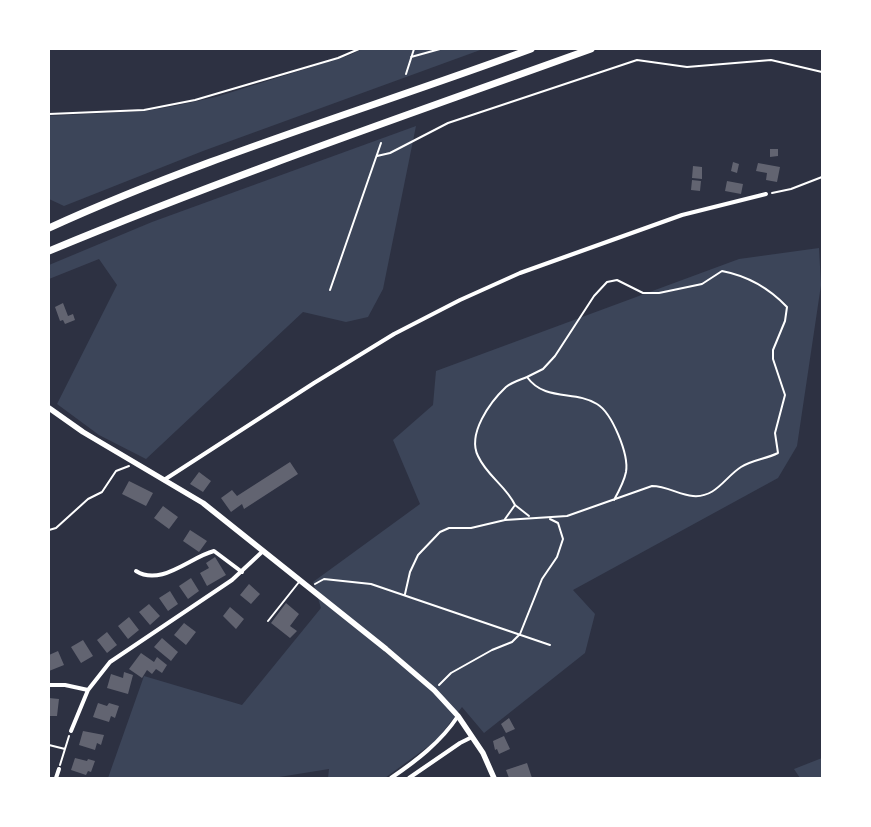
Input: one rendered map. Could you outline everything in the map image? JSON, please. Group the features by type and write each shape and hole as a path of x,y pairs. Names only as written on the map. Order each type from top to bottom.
{"highway":[{"path":"49,228 145,188 532,49"},
{"path":"49,252 141,213 591,49"}],"main road":[{"path":"49,408 83,432 203,503 264,550 434,690 458,716 473,737 483,753 494,778"}],"street":[{"path":"164,480 314,383 394,334 460,300 520,273 682,215 766,194"},
{"path":"71,731 88,690 110,662 242,572 264,550"},
{"path":"136,571 142,575 155,576 214,551 242,572"},
{"path":"49,686 65,684 88,690"},
{"path":"391,778 431,747 458,716"},
{"path":"410,778 460,743 473,737"},
{"path":"56,778 59,769"}],"lane":[{"path":"268,621 300,581"}],"path":[{"path":"49,114 144,110 195,100 338,58 359,49"},
{"path":"406,74 414,49"},
{"path":"411,58 440,49"},
{"path":"378,156 390,153 448,123 638,60 687,67 771,60 822,72"},
{"path":"330,290 381,143"},
{"path":"766,194 791,189 822,177"},
{"path":"405,594 410,572 418,555 440,532 449,528 471,528 505,520 530,517 562,517 652,486 659,486 694,497 703,496 719,488 742,466 778,453 775,433 785,395 773,350 785,321 786,306 774,293 756,282 722,270 702,284 659,293 643,293 617,280 607,282 594,296 555,356 543,369 507,386 483,418 475,438 475,446 481,462 491,477 509,493 515,506 530,517"},
{"path":"527,377 533,385 544,392 596,403 615,426 626,463 626,472 614,500"},
{"path":"49,530 56,528 88,499 102,492 116,472 134,462"},
{"path":"505,520 515,506"},
{"path":"558,523 562,517"},
{"path":"434,690 451,673 492,650 512,642 520,634 542,579 557,557 563,539 558,523 549,518"},
{"path":"308,587 324,579 371,584 405,594 550,645"},
{"path":"59,769 71,731"},
{"path":"49,745 65,749"}],"shaded area":[{"path":"362,49 483,49 203,151 64,206 49,199 49,116 145,111 174,106 216,97 350,55"},
{"path":"416,126 383,289 368,317 346,322 303,312 146,459 99,435 57,404 117,285 99,259 49,279 49,265 152,222"},
{"path":"819,248 821,285 797,446 778,478 573,590 595,614 585,653 484,733 462,707 437,740 385,778 328,778 329,769 273,778 108,778 144,676 242,705 321,608 313,582 420,504 393,440 433,405 436,371 739,259"},
{"path":"822,758 822,778 800,778 794,769"}],"building":[{"path":"770,149 778,149 778,156 770,157"},
{"path":"733,162 739,164 737,173 731,171"},
{"path":"758,163 780,167 777,182 766,180 767,173 756,171"},
{"path":"693,166 702,167 702,179 692,178"},
{"path":"692,180 701,181 700,191 691,190"},
{"path":"727,181 743,184 741,194 725,191"},
{"path":"63,303 68,316 73,314 75,320 65,324 63,320 60,321 55,307"},
{"path":"290,462 298,474 244,509 242,504 231,512 221,498 232,490 237,496"},
{"path":"199,472 211,481 203,492 190,484"},
{"path":"129,481 153,493 146,506 122,494"},
{"path":"163,506 178,517 169,529 154,518"},
{"path":"190,530 207,541 199,552 183,541"},
{"path":"215,557 226,575 207,586 200,573 209,568 206,563"},
{"path":"191,578 199,591 188,599 179,586"},
{"path":"249,584 260,594 251,604 240,595"},
{"path":"170,591 178,604 168,611 159,598"},
{"path":"286,603 299,614 290,626 297,631 290,638 271,623"},
{"path":"149,604 160,616 150,625 139,612"},
{"path":"230,607 244,619 236,629 223,616"},
{"path":"129,617 139,630 128,639 118,626"},
{"path":"184,623 196,632 186,645 174,635"},
{"path":"107,632 117,645 107,653 97,640"},
{"path":"162,638 178,652 171,661 154,647"},
{"path":"83,640 93,656 81,663 71,647"},
{"path":"58,651 64,665 49,671 49,655"},
{"path":"141,653 154,662 157,657 167,665 162,673 156,669 152,674 147,670 142,678 129,669"},
{"path":"124,672 133,675 128,694 107,688 111,674 123,678"},
{"path":"49,698 59,699 57,716 49,716"},
{"path":"98,703 107,706 109,703 119,706 115,718 111,716 109,722 93,717"},
{"path":"509,718 515,729 506,733 501,724"},
{"path":"83,731 104,735 101,745 97,743 95,750 79,745"},
{"path":"504,736 510,749 499,754 497,749 495,750 493,741"},
{"path":"75,758 95,761 91,772 88,771 86,775 71,770"},
{"path":"527,763 532,778 509,778 506,770"}]}
